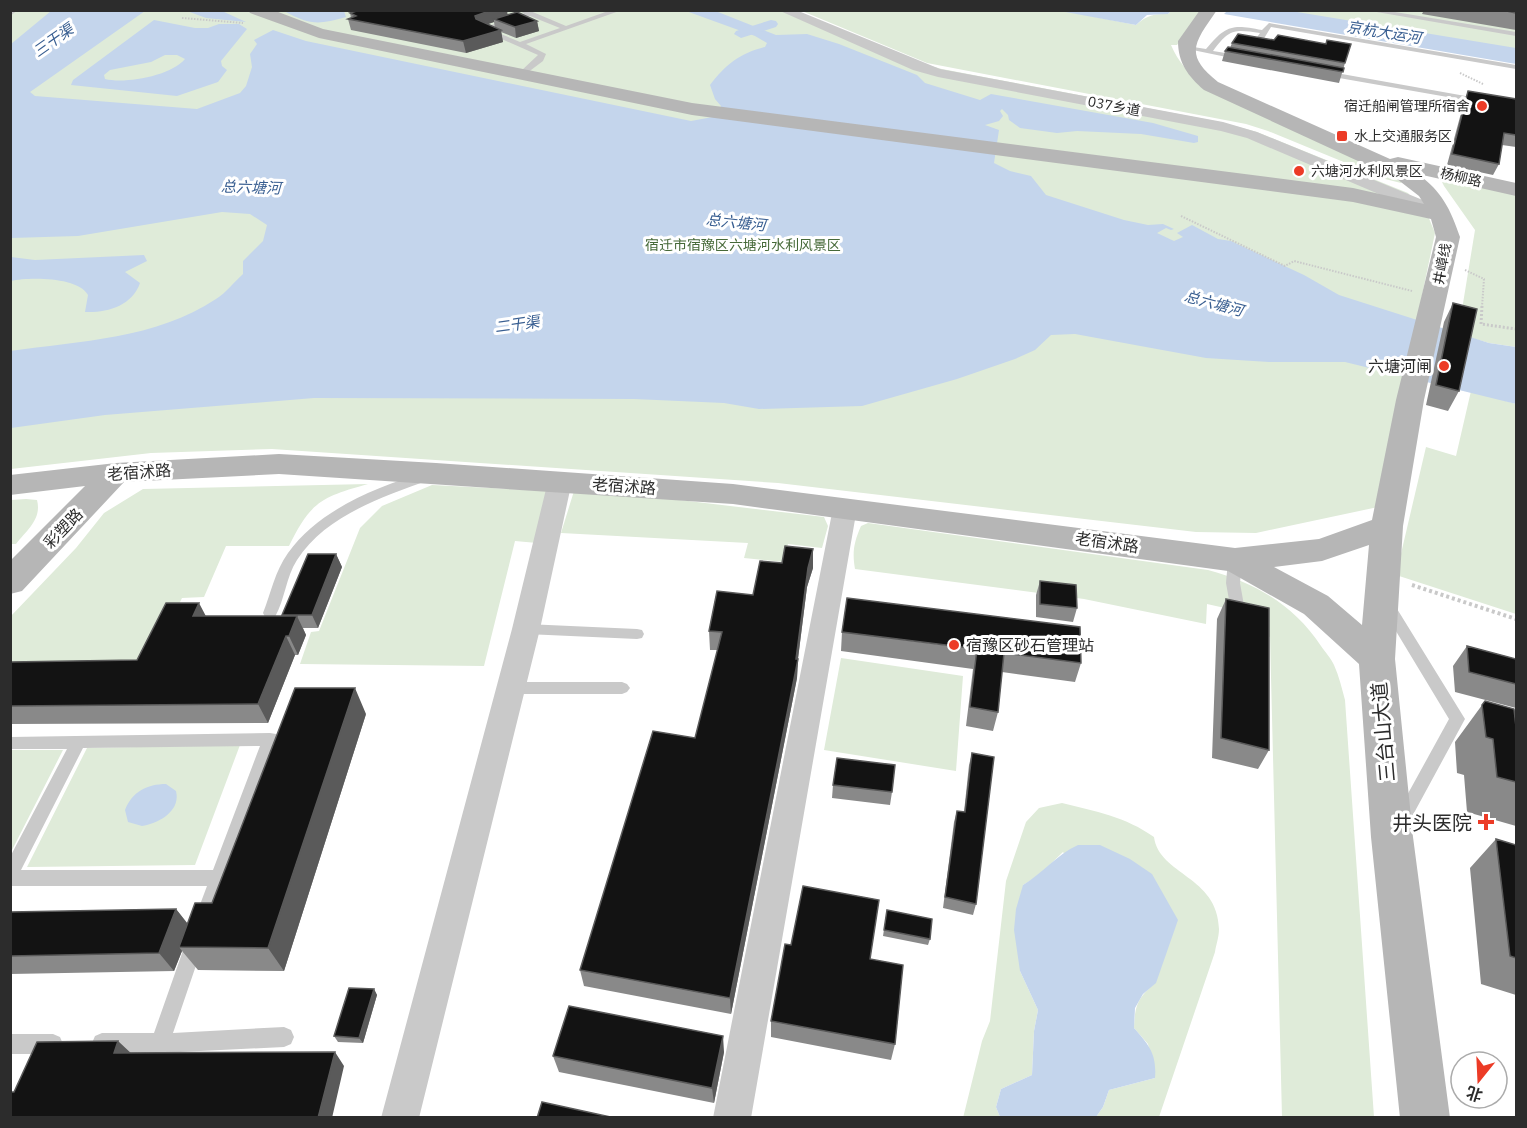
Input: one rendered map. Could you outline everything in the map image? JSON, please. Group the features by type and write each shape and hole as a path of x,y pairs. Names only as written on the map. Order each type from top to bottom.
{"main road":[{"path":"1187,48 1187,41 1209,10"},
{"path":"265,14 327,35 692,110 1353,195 1441,214"},
{"name":"井嶂线","path":"1187,48 1189,62 1195,74 1211,86 1370,156 1405,174 1428,192 1441,214 1448,237 1410,399 1387,526"},
{"name":"杨柳路","path":"1370,156 1516,189"},
{"name":"老宿沭路","path":"10,485 116,473 279,464 436,473 733,494 1234,560 1322,550 1387,526"},
{"name":"彩塑路","path":"10,582 116,473"},
{"name":"三台山大道","path":"1387,526 1377,658 1392,837 1425,1118"},
{"name":"老宿沭路","path":"1234,560 1316,605 1377,658"}],"street":[{"name":"037乡道","path":"784,10 918,67 938,73 1223,127 1252,135 1441,214"},
{"path":"400,1118 526,629 560,481"},
{"path":"732,1118 839,604 845,508"}],"lane":[{"path":"10,14 15,10"},
{"path":"520,44 619,10"},
{"path":"1368,10 1516,34"},
{"path":"1424,19 1426,10"},
{"path":"523,74 540,59 542,54 482,29 526,12 566,28"},
{"path":"1257,43 1269,25 1516,67"},
{"path":"1208,52 1223,32 1230,28 1264,32"},
{"path":"1187,48 1254,60"},
{"path":"1311,70 1516,107"},
{"path":"270,613 292,557 312,536 351,507 377,494 436,473"},
{"path":"1234,560 1233,583 1238,611"},
{"path":"1383,586 1457,719 1474,724"},
{"path":"526,629 637,634"},
{"path":"511,688 622,688"},
{"path":"1516,716 1516,726"},
{"path":"1392,837 1457,719"},
{"path":"1500,732 1516,736"},
{"path":"10,743 270,739 160,1043"},
{"path":"78,742 10,876 218,878"},
{"path":"10,1044 160,1043 284,1037"}],"path":[{"path":"182,18 249,24 265,14"},
{"path":"1445,55 1452,67 1461,74 1486,86"},
{"path":"1181,216 1285,266 1294,261 1433,306"},
{"path":"1443,260 1484,279 1481,324 1516,329"},
{"path":"1383,586 1516,619"}],"green space":[{"path":"1060,10 1136,25 1147,17 1168,14 1171,11 1202,11 1177,45 1171,45 1184,67 1203,85 1403,180 1401,183 1385,179 1246,124 927,63 802,11"},
{"name":"宿迁市宿豫区六塘河水利风景区","path":"10,11 791,11 912,61 942,69 1220,122 1257,132 1408,193 1428,216 1435,233 1378,507 1256,533 1196,532 778,483 272,449 151,453 11,469"},
{"path":"1260,11 1516,11 1516,53"},
{"path":"1445,179 1516,192 1516,347 1489,343 1458,334 1475,230 1444,186 1442,182"},
{"path":"1471,391 1516,404 1516,614 1396,575 1426,447 1456,456"},
{"path":"368,484 339,493 320,503 304,519 289,546 226,546 204,597 182,598 150,664 11,663 10,617 76,548 104,513 143,489"},
{"path":"432,485 549,491 537,543 515,541 484,666 300,664 311,632 319,631 360,528 382,506"},
{"path":"574,491 629,494 824,517 828,526 822,548 788,544 784,562 744,558 748,543 561,533"},
{"path":"11,500 37,500 35,519 16,544 11,544"},
{"path":"868,523 1208,570 1242,581 1272,597 1310,631 1333,662 1345,700 1374,1117 1282,1117 1270,637 1266,636 1265,617 1207,604 1206,624 1084,599 855,569 855,542 861,526"},
{"path":"841,658 963,676 956,771 824,750"},
{"path":"240,745 195,865 27,867 87,748"},
{"path":"10,750 63,750 11,852"},
{"path":"1062,803 1132,824 1154,837 1158,850 1166,860 1199,887 1209,898 1216,911 1219,935 1215,952 1159,1117 1096,1117 1103,1107 1109,1090 1155,1078 1148,1044 1134,1028 1135,1013 1139,1002 1156,982 1063,852 1038,876 1023,885 1020,971 1038,1010 1034,1031 1032,1075 1001,1089 996,1107 1000,1117 963,1118 982,1041 990,1021 1006,881 1026,822 1039,808"}],"water":[{"path":"713,10 776,35 807,34 839,44 917,75 925,83 980,100 991,94 1153,123 1198,136 1198,142 1194,143 1141,134 1077,131 1057,133 1020,128 1009,120 1008,115 1002,109 1000,111 1003,116 999,121 985,125 999,130 994,163 1010,171 1031,176 1046,195 1124,220 1148,225 1163,224 1174,229 1166,228 1157,233 1174,241 1183,237 1177,233 1192,225 1218,239 1231,241 1304,275 1339,295 1489,343 1516,347 1516,404 1345,362 1269,362 1206,358 1075,334 1051,335 1035,350 1015,359 957,379 862,406 759,409 724,403 634,399 314,398 105,415 11,428 10,351 117,336 168,323 193,312 220,297 243,274 243,261 263,241 267,225 250,214 222,212 78,236 11,238 11,44 51,11 145,11 30,92 35,96 197,109 240,93 246,86 252,67 250,54 257,44 254,40 273,30 306,41 691,121 718,116 721,106 715,99 710,85 721,71 734,61 765,47 767,43 755,36 686,11"},
{"path":"187,11 222,11 246,22 206,18"},
{"path":"284,11 344,11 346,17 314,22"},
{"path":"1060,11 1171,11 1168,14 1147,15 1136,25"},
{"name":"京杭大运河","path":"1227,11 1291,11 1516,48 1516,64 1224,14"},
{"path":"154,20 195,28 208,28 219,24 239,24 247,29 221,61 222,66 227,70 218,82 177,96 71,85 73,80","holes":["165,55 177,55 185,59 159,74 135,79 105,79 104,75 110,70 151,62"]},
{"path":"144,255 147,261 125,272 140,283 136,291 125,303 102,311 85,312 88,295 83,289 74,285 41,279 11,281 11,257 35,260"},
{"path":"166,784 176,791 177,798 167,815 142,826 128,822 125,810 136,794 147,787"},
{"path":"1078,845 1100,845 1130,859 1152,874 1178,920 1156,983 1143,994 1135,1008 1134,1028 1151,1050 1155,1062 1155,1078 1109,1090 1103,1107 1096,1117 1000,1117 996,1107 1001,1089 1032,1075 1034,1031 1038,1010 1020,971 1014,930 1016,909 1023,885"}],"building":[{"path":"360,10 492,10 475,16 476,19 501,30 463,41 348,19 356,16 350,13"},
{"path":"517,12 537,21 515,27 494,19"},
{"path":"1238,34 1274,40 1278,35 1326,44 1327,40 1351,44 1345,63 1232,43"},
{"path":"1228,47 1344,68 1343,72 1225,51"},
{"path":"1468,91 1516,99 1516,135 1504,133 1499,164 1452,154"},
{"path":"1453,303 1477,309 1459,391 1436,385"},
{"path":"785,546 813,549 808,568 796,659 798,659 730,998 580,970 653,731 695,738 722,632 709,631 717,591 753,595 760,561 782,563"},
{"path":"308,554 336,554 312,615 282,615"},
{"path":"1040,581 1076,585 1077,608 1040,604"},
{"path":"847,598 1080,627 1081,663 1004,653 998,712 970,707 977,649 842,632"},
{"path":"1226,599 1269,608 1269,750 1221,738"},
{"path":"166,603 199,603 193,616 297,616 289,636 286,636 258,704 10,706 10,662 137,660"},
{"path":"1467,646 1516,659 1516,684 1469,672"},
{"path":"295,688 355,688 268,948 179,947 195,903 212,903"},
{"path":"1485,701 1514,709 1516,782 1497,777 1493,739 1486,737 1482,705"},
{"path":"972,753 994,757 976,904 945,897 957,811 965,812"},
{"path":"837,758 895,765 892,792 833,785"},
{"path":"1496,839 1516,845 1516,958 1510,956"},
{"path":"803,886 879,900 870,959 903,965 895,1044 771,1021 785,944 791,945"},
{"path":"176,909 159,953 10,956 10,912"},
{"path":"887,910 932,919 930,939 884,930"},
{"path":"349,988 374,989 359,1038 334,1036"},
{"path":"569,1006 723,1036 712,1088 553,1056"},
{"path":"118,1041 114,1053 335,1052 318,1118 10,1118 10,1092 14,1092 37,1042"},
{"path":"542,1102 615,1118 537,1118"}],"waterway":[{"path":"741,34 771,24"}],"place":[{"name":"宿迁船闸管理所宿舍","path":"1482,106"},
{"name":"水上交通服务区","path":"1342,136"},
{"name":"六塘河水利风景区","path":"1299,171"},
{"name":"六塘河闸","path":"1444,366"},
{"name":"宿豫区砂石管理站","path":"954,645"},
{"name":"井头医院","path":"1486,822"}],"water label":[{"name":"三干渠","path":"53,40"},
{"name":"总六塘河","path":"251,187"},
{"name":"总六塘河","path":"736,222"},
{"name":"总六塘河","path":"1214,303"},
{"name":"二干渠","path":"517,324"}]}
